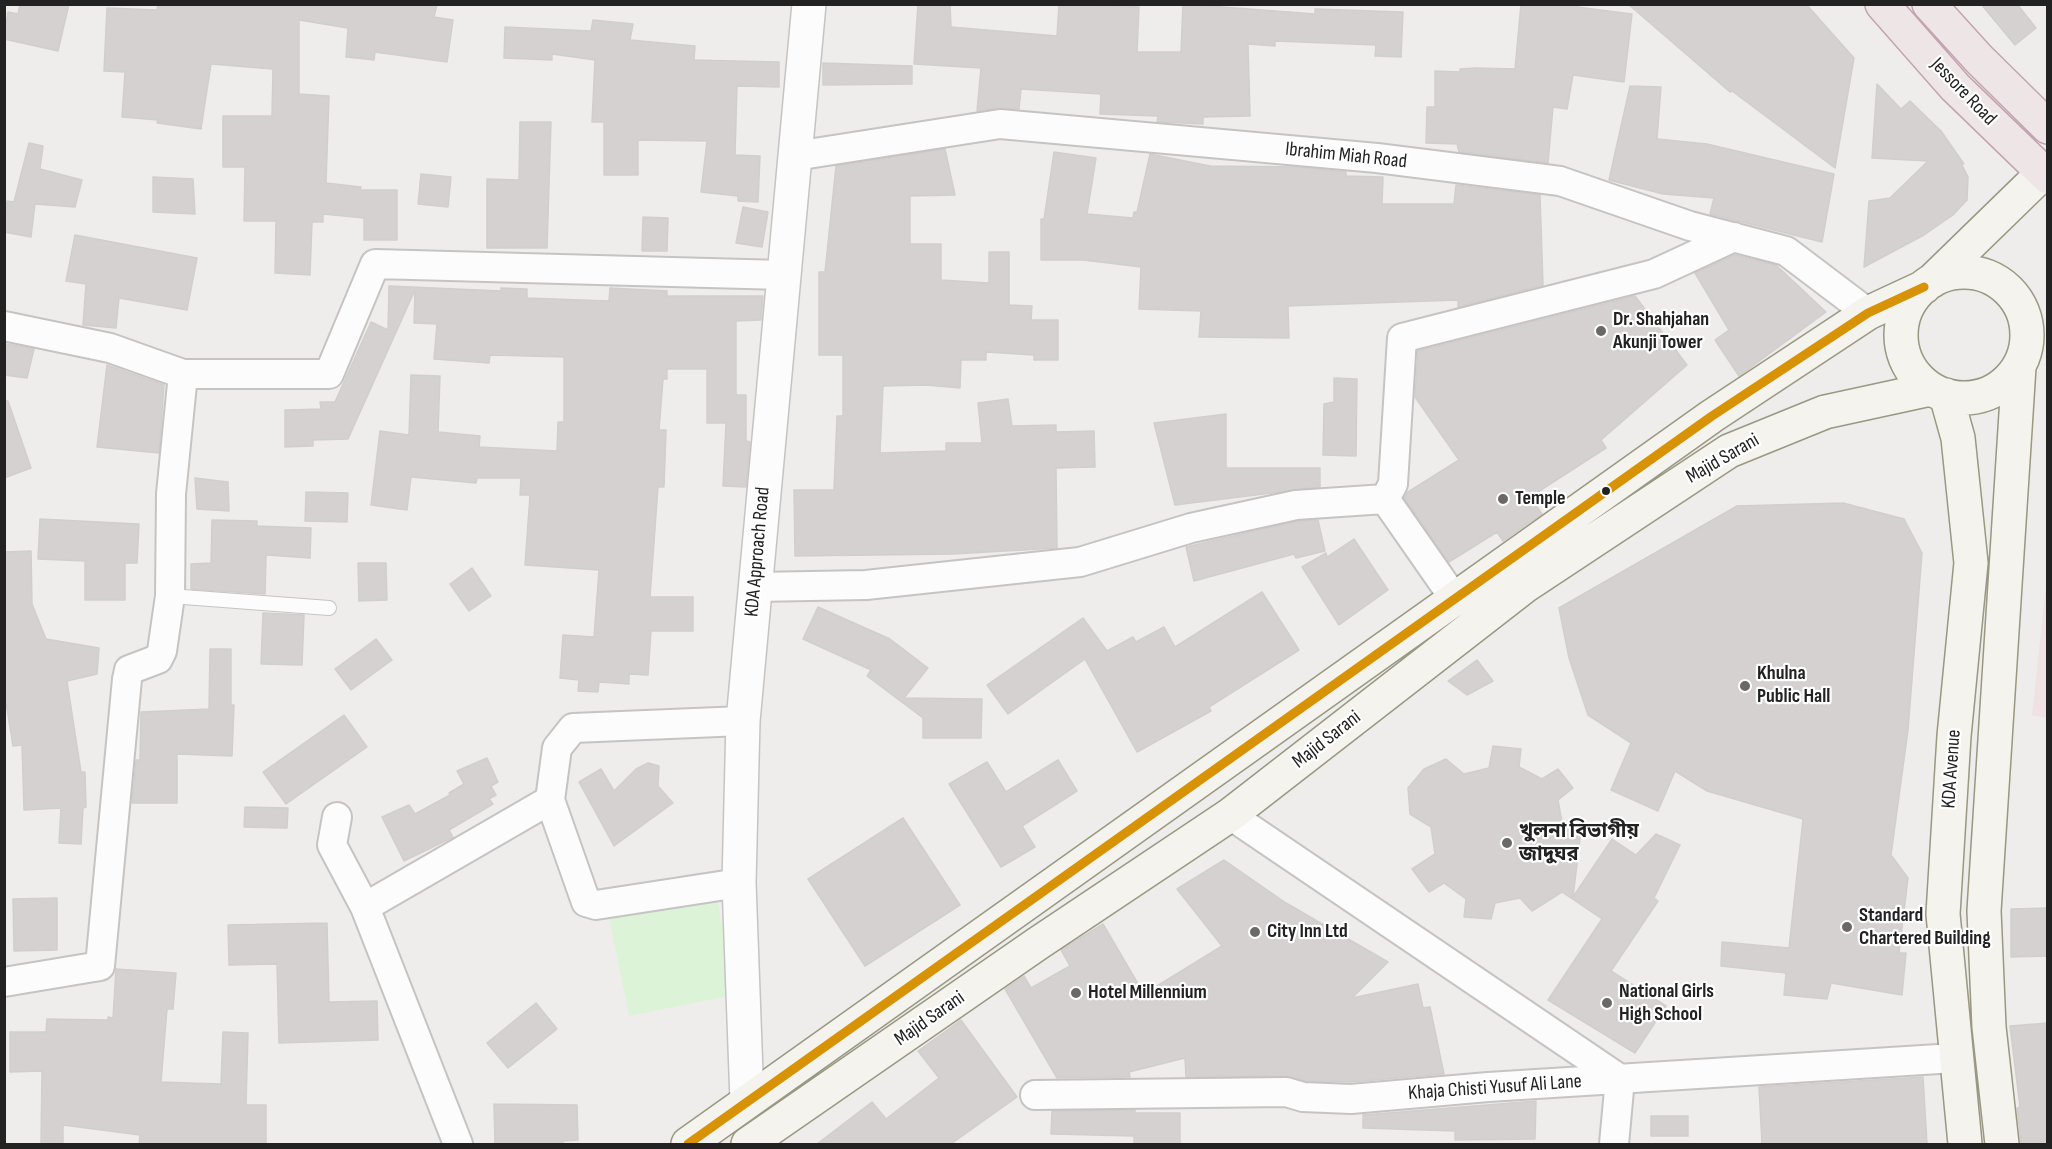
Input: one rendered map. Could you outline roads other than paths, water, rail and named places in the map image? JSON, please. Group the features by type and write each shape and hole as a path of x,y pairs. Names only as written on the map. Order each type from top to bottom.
{"highway":[{"name":"Jessore Road","path":"1882,4 1955,87 2045,175"},
{"name":"Jessore Road","path":"1929,4 1979,59 2048,127"}],"main road":[{"name":"Majid Sarani","path":"687,1144 1712,416 1868,313 1928,284 2045,175"},
{"path":"2002,1144 1989,1027 1984,911 2023,358 2027,330 2023,313 2014,297 2001,284 1985,276 1967,272 1949,274 1928,284 1908,308 1902,325 1902,344 1907,361 1917,377 1939,392 1980,396 2010,379 2023,358 2048,325"},
{"name":"Majid Sarani","path":"748,1144 1037,944 1230,815 1525,586 1729,451 1825,412 1939,392"},
{"name":"KDA Avenue","path":"1939,392 1958,438 1971,563 1954,736 1943,914 1965,1144"}],"street":[{"name":"KDA Approach Road","path":"747,1101 739,883 743,721 809,4"},
{"name":"Ibrahim Miah Road","path":"795,156 1000,124 1377,158 1560,181 1690,226 1786,251 1868,313"},
{"path":"1385,499 1393,484 1402,338 1654,274 1734,237"},
{"path":"4,326 110,348 183,374 329,374 375,264 783,275"},
{"path":"4,982 100,966 127,679 129,670 158,659 162,651 170,596 171,494 183,374"},
{"path":"754,587 866,585 1080,562 1191,528 1296,505 1385,499"},
{"path":"1385,499 1454,598"},
{"path":"739,883 596,905 586,902 550,800 557,748 573,728 743,721"},
{"path":"365,907 550,800"},
{"path":"1230,815 1620,1079 1614,1144"},
{"path":"337,817 332,845 365,907 458,1144"},
{"name":"Khaja Chisti Yusuf Ali Lane","path":"1035,1095 1286,1092 1303,1097 1351,1099 1955,1058"}],"lane":[{"path":"170,596 329,608"}],"place":[{"name":"Dr. Shahjahan Akunji Tower","path":"1601,331"},
{"name":"Temple","path":"1503,499"},
{"name":"Khulna Public Hall","path":"1745,686"},
{"name":"খুলনা বিভাগীয় জাদুঘর","path":"1507,843"},
{"name":"Standard Chartered Building","path":"1847,927"},
{"name":"City Inn Ltd","path":"1255,932"},
{"name":"Hotel Millennium","path":"1076,993"},
{"name":"National Girls High School","path":"1607,1003"}]}
